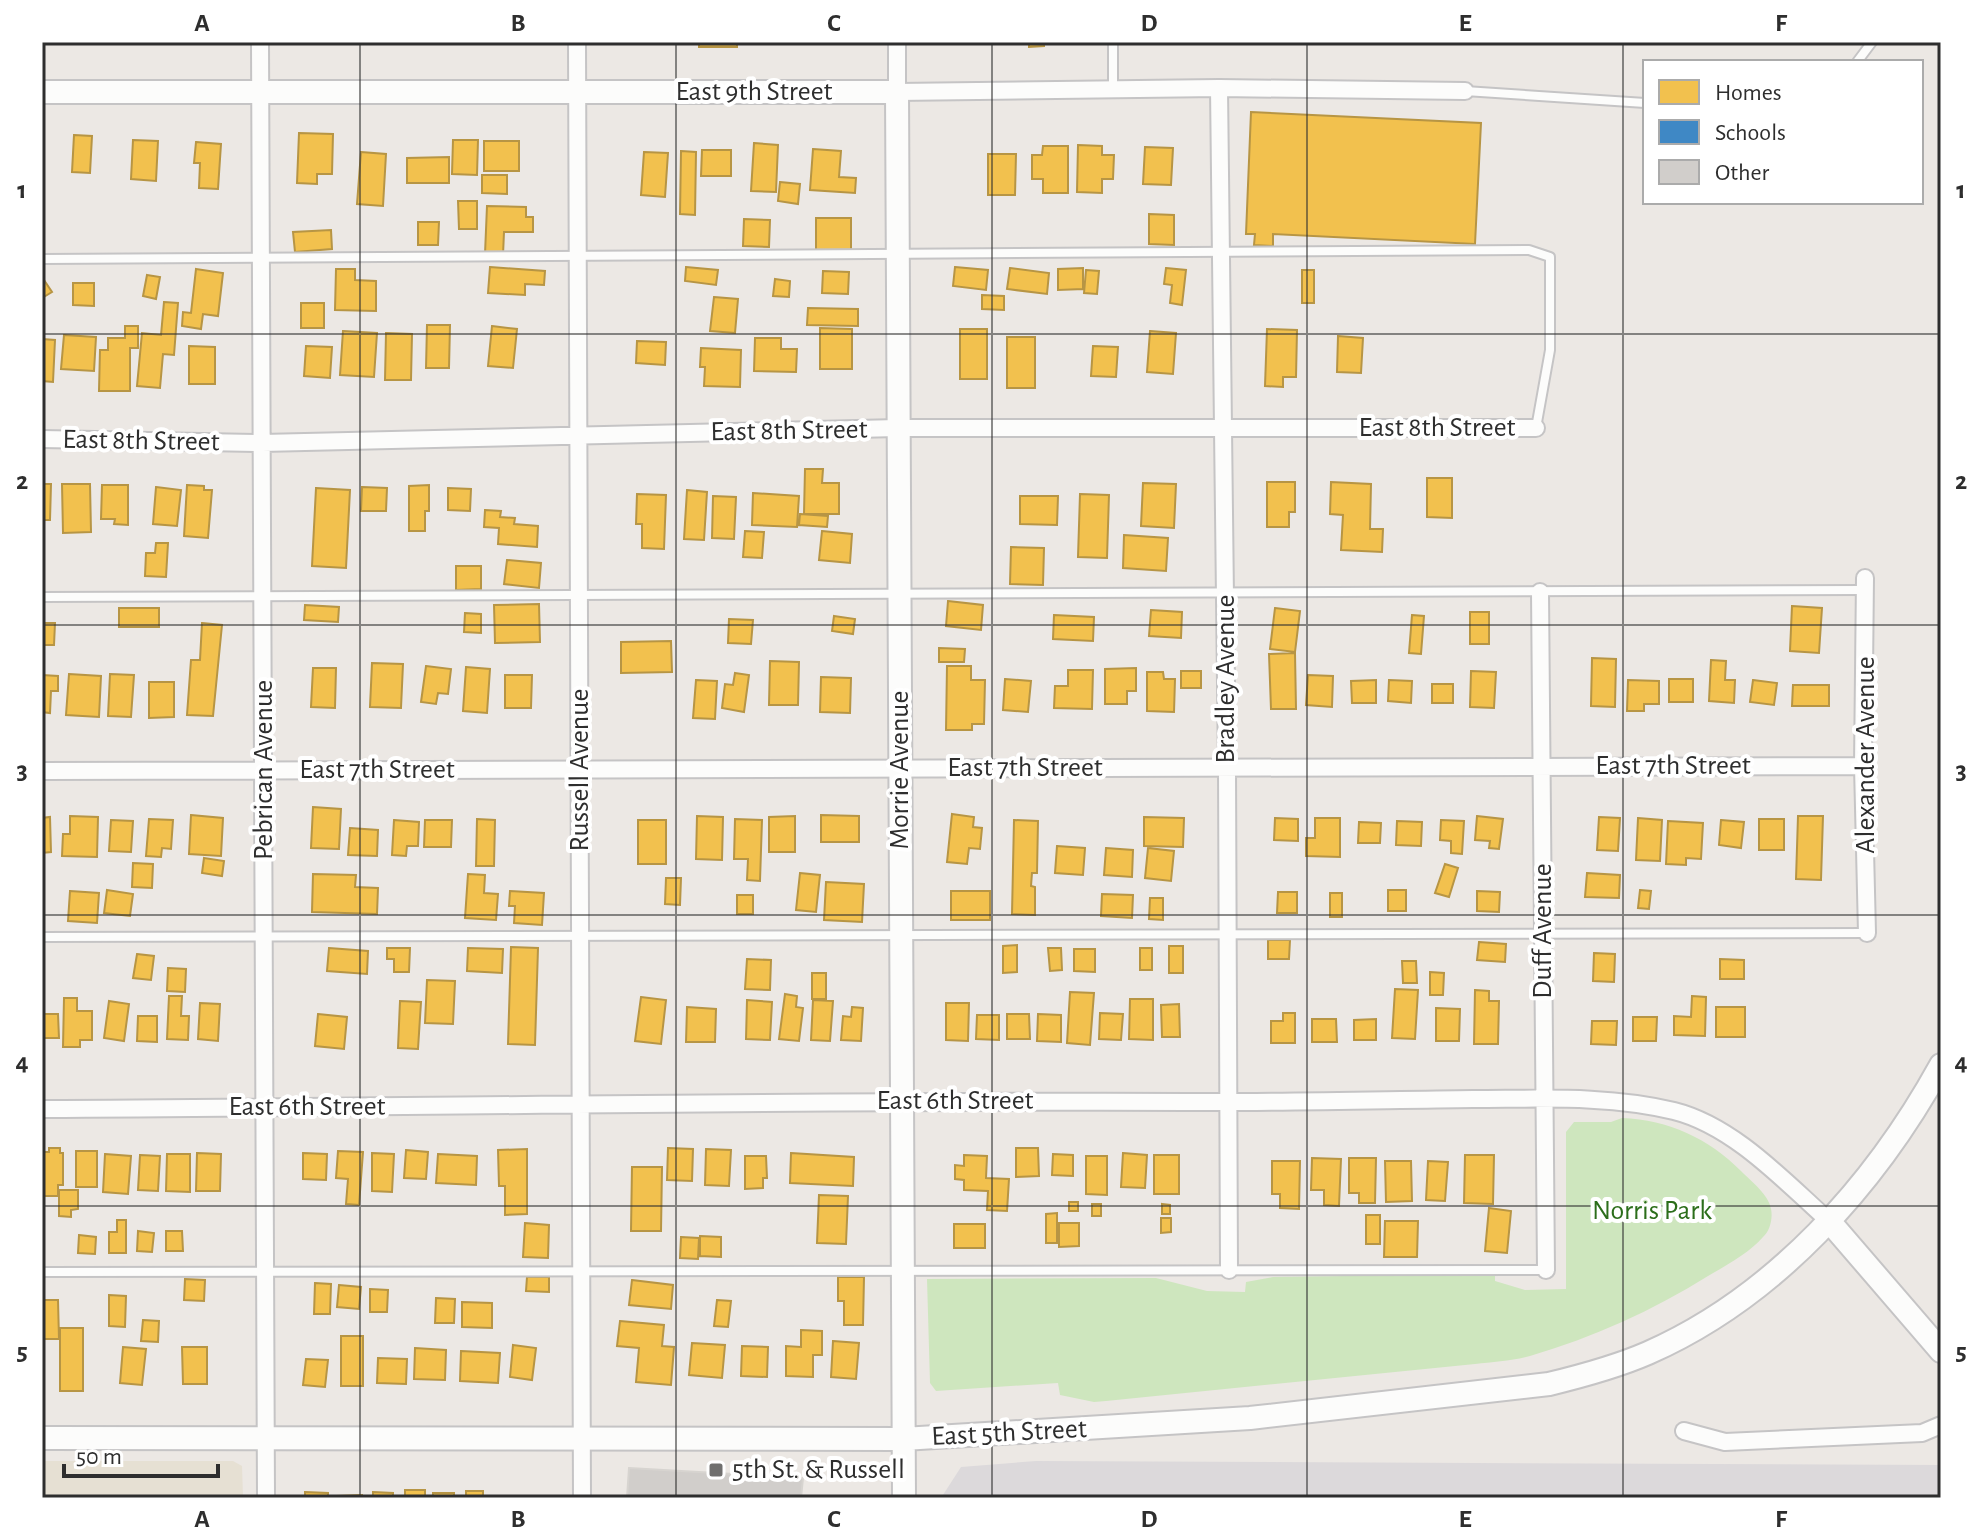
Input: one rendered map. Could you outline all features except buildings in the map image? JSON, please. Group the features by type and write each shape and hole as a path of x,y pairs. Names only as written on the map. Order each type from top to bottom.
{"street":[{"name":"Pebrican Avenue","path":"260,42 266,1498"},
{"name":"Russell Avenue","path":"577,42 582,1498"},
{"name":"Morrie Avenue","path":"897,42 904,1498"},
{"name":"East 9th Street","path":"42,92 897,92 1219,88 1465,91"},
{"name":"Bradley Avenue","path":"1219,88 1229,1270"},
{"name":"East 8th Street","path":"42,439 262,443 898,428 1536,428"},
{"name":"Alexander Avenue","path":"1866,584 1863,766 1867,933"},
{"name":"Duff Avenue","path":"1540,592 1546,1270"},
{"name":"East 7th Street","path":"42,771 1863,766"},
{"name":"East 5th Street","path":"42,1438 903,1439 1250,1418 1549,1384 1588,1375 1648,1353 1695,1328 1786,1263 1829,1221 1884,1153 1941,1065"},
{"name":"East 6th Street","path":"42,1109 901,1100 1227,1102 1544,1099 1637,1103 1680,1112 1754,1153 1829,1221"},
{"path":"1829,1221 1941,1351"},
{"path":"1684,1431 1725,1442 1922,1433 1941,1425"}],"lane":[{"path":"1113,42 1113,89"},
{"path":"1858,60 1872,42"},
{"path":"1465,91 1643,103"},
{"path":"42,259 1529,250 1550,257 1550,350 1536,428"},
{"path":"42,597 1540,592 1866,584"},
{"path":"42,937 1867,933"},
{"path":"42,1272 1546,1270"}],"shaded area":[{"path":"42,1461 233,1461 242,1466 243,1498 42,1498"},
{"path":"1036,1461 1941,1465 1941,1498 941,1498 961,1467"}],"green space":[{"name":"Norris Park","path":"1622,1118 1672,1127 1715,1149 1763,1193 1770,1204 1771,1220 1763,1237 1730,1263 1644,1312 1577,1340 1530,1356 1502,1361 1094,1402 1060,1395 1058,1383 936,1391 930,1383 927,1279 1156,1278 1207,1291 1245,1292 1246,1282 1273,1277 1495,1274 1495,1281 1525,1290 1566,1289 1566,1132 1574,1122 1611,1122"}],"place":[{"name":"5th St. & Russell","path":"716,1470"}]}
